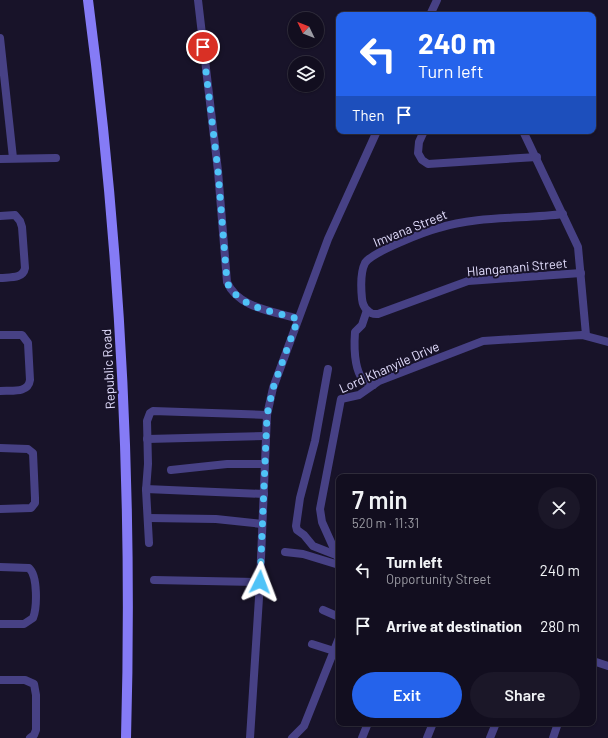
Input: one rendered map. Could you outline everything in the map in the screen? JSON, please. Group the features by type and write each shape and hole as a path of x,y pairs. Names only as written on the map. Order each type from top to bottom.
{"street":[{"name":"Republic Road","path":"88,0 110,187 119,330 128,559 126,738"},
{"path":"198,0 218,171 227,282 233,294 242,300 298,319"},
{"path":"431,12 437,0"},
{"path":"0,38 4,102 13,158"},
{"path":"250,738 260,582 267,415 273,388 328,239 376,134"},
{"path":"423,134 419,142 418,153 422,160 428,164 537,157"},
{"path":"525,134 537,157 578,247 586,335"},
{"path":"0,160 13,158 56,158"},
{"name":"Imvana Street","path":"366,310 362,300 363,269 367,261 378,252 437,228 458,222 563,214"},
{"path":"0,216 14,215 20,221 25,268 23,273 18,277 0,278"},
{"name":"Hlanganani Street","path":"366,310 373,314 382,314 468,281 581,273"},
{"path":"366,310 362,325 355,332 354,357 362,378 367,384 373,385"},
{"path":"0,335 22,335 27,340 30,380 25,389 0,391"},
{"name":"Lord Khanyile Drive","path":"336,554 322,522 320,509 339,403 342,398 359,395 373,385 483,342 586,335 608,342"},
{"path":"328,369 315,441 300,498 296,526 297,530 313,546 336,557"},
{"path":"149,543 149,518 146,489 148,464 147,439 148,417 152,411 267,415"},
{"path":"147,439 266,436"},
{"path":"0,448 28,449 33,453 36,498 35,503 31,508 0,509"},
{"path":"171,470 227,464 264,464"},
{"path":"146,489 264,494"},
{"path":"149,518 216,519 262,524"},
{"path":"285,552 302,554 336,564"},
{"path":"0,567 29,568 34,573 35,581 35,611 33,618 24,624 0,624"},
{"path":"154,580 260,582"},
{"path":"323,610 336,616"},
{"path":"312,644 334,651"},
{"path":"292,738 304,726 336,646"},
{"path":"596,662 608,666"},
{"path":"0,680 25,680 32,682 35,687 36,730 34,735 30,738"},
{"path":"362,738 367,726"},
{"path":"427,738 432,726"},
{"path":"490,738 495,726"},
{"path":"552,738 557,726"}],"route":[{"path":"203,47 218,171 225,274 227,282 233,294 247,303 298,319 273,388 267,415 260,582"}]}
